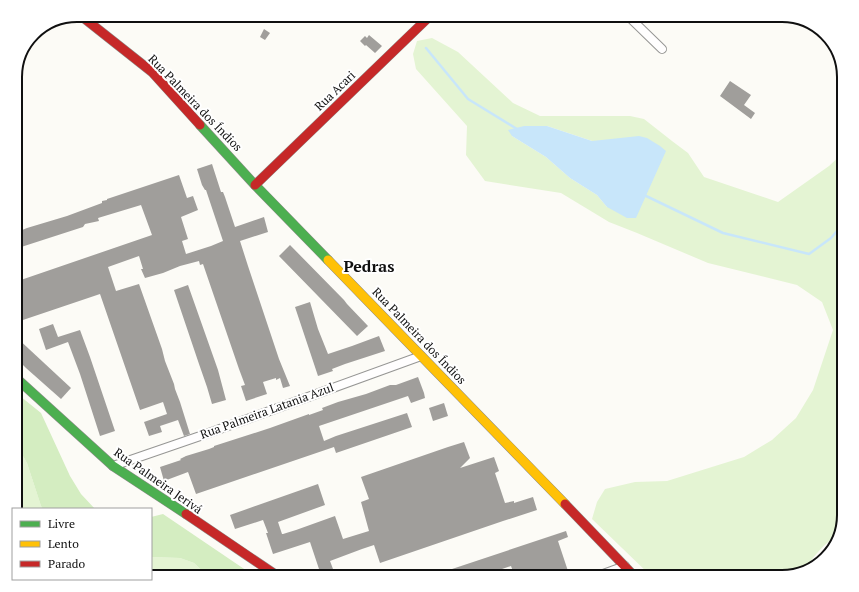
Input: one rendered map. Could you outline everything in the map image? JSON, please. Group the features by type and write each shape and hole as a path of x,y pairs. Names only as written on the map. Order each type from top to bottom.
{"street":[{"name":"Rua Palmeira dos Índios","path":"89,22 152,72 255,185 629,570"},
{"name":"Rua Acari","path":"255,185 424,22"},
{"path":"633,22 662,49"},
{"name":"Rua Palmeira Latania Azul","path":"113,466 421,356"},
{"name":"Rua Palmeira Jerivá","path":"22,383 113,466 269,570"},
{"path":"614,570 625,566"}],"green space":[{"path":"432,38 458,52 513,103 540,116 630,116 644,119 688,153 704,177 778,202 829,166 837,159 837,522 831,540 819,551 809,563 789,570 645,570 592,519 597,502 605,489 635,482 667,481 744,457 772,440 796,418 813,390 833,330 822,302 797,285 708,263 609,222 561,193 485,181 466,155 467,126 416,69 413,54 417,41","holes":["547,126 592,141 607,207 597,195 570,178 546,157 512,136"]},
{"path":"22,398 41,413 70,476 81,494 94,508 42,508 27,463 22,454"},
{"path":"22,454 27,463 42,508 22,508"},
{"path":"163,514 246,570 202,570 194,563 180,558 152,557 152,517"},
{"path":"152,557 180,558 194,563 202,570 152,570"}],"water":[{"path":"524,126 547,126 592,141 639,136 647,138 660,146 666,151 636,218 627,218 607,207 597,195 570,178 546,157 512,136 508,130"}],"building":[{"path":"264,29 270,33 265,40 260,37"},
{"path":"369,35 382,46 375,53 360,41 365,36 367,38"},
{"path":"730,81 751,95 744,105 755,113 751,119 720,96"},
{"path":"212,164 235,227 264,217 268,232 240,241 279,359 290,386 283,388 280,378 263,382 267,394 246,401 241,386 245,385 203,264 200,265 199,261 145,278 141,269 143,269 139,256 108,267 116,291 139,284 190,434 184,436 178,420 160,426 162,432 149,436 144,422 167,414 163,402 140,410 100,294 22,320 22,280 152,235 141,205 98,218 99,221 85,224 83,227 22,247 22,230 67,216 102,203 102,201 107,199 179,175 187,198 193,196 198,210 181,217 188,239 182,241 186,254 211,246 223,241 206,190 202,185 197,169"},
{"path":"290,245 368,326 357,336 279,256"},
{"path":"188,285 218,370 226,400 212,404 174,290"},
{"path":"310,302 318,329 328,354 379,336 385,351 345,364 332,369 333,371 318,376 295,307"},
{"path":"53,324 58,337 80,330 115,431 100,436 68,342 46,350 39,329"},
{"path":"22,342 71,388 61,399 22,364"},
{"path":"418,377 425,398 411,403 408,396 319,426 324,441 407,413 412,427 336,453 334,447 196,494 188,472 164,481 160,467 181,460 180,459 186,456 309,415 338,402"},
{"path":"444,403 448,416 433,421 429,408"},
{"path":"464,442 470,458 460,468 494,457 499,471 495,473 505,503 514,501 514,503 533,497 537,510 380,563 374,545 330,561 333,570 319,570 310,542 273,554 263,520 235,529 230,515 318,484 325,505 278,522 282,534 335,516 343,539 369,531 361,502 369,499 361,477"},
{"path":"566,531 568,537 558,541 568,570 512,570 511,566 499,570 452,569"}],"waterway":[{"path":"426,48 468,99 517,129"},
{"path":"644,195 723,233 809,254 831,238 837,231"}],"traffic: fast":[{"path":"200,125 255,185 328,260"},
{"path":"22,383 113,466 186,514"}],"traffic: slow":[{"path":"328,260 565,504"}],"traffic: jam":[{"path":"89,22 152,72 200,125"},
{"path":"255,185 424,22"},
{"path":"565,504 628,570"},
{"path":"186,514 269,570"}],"district":[{"name":"Pedras","path":"369,266"}]}
